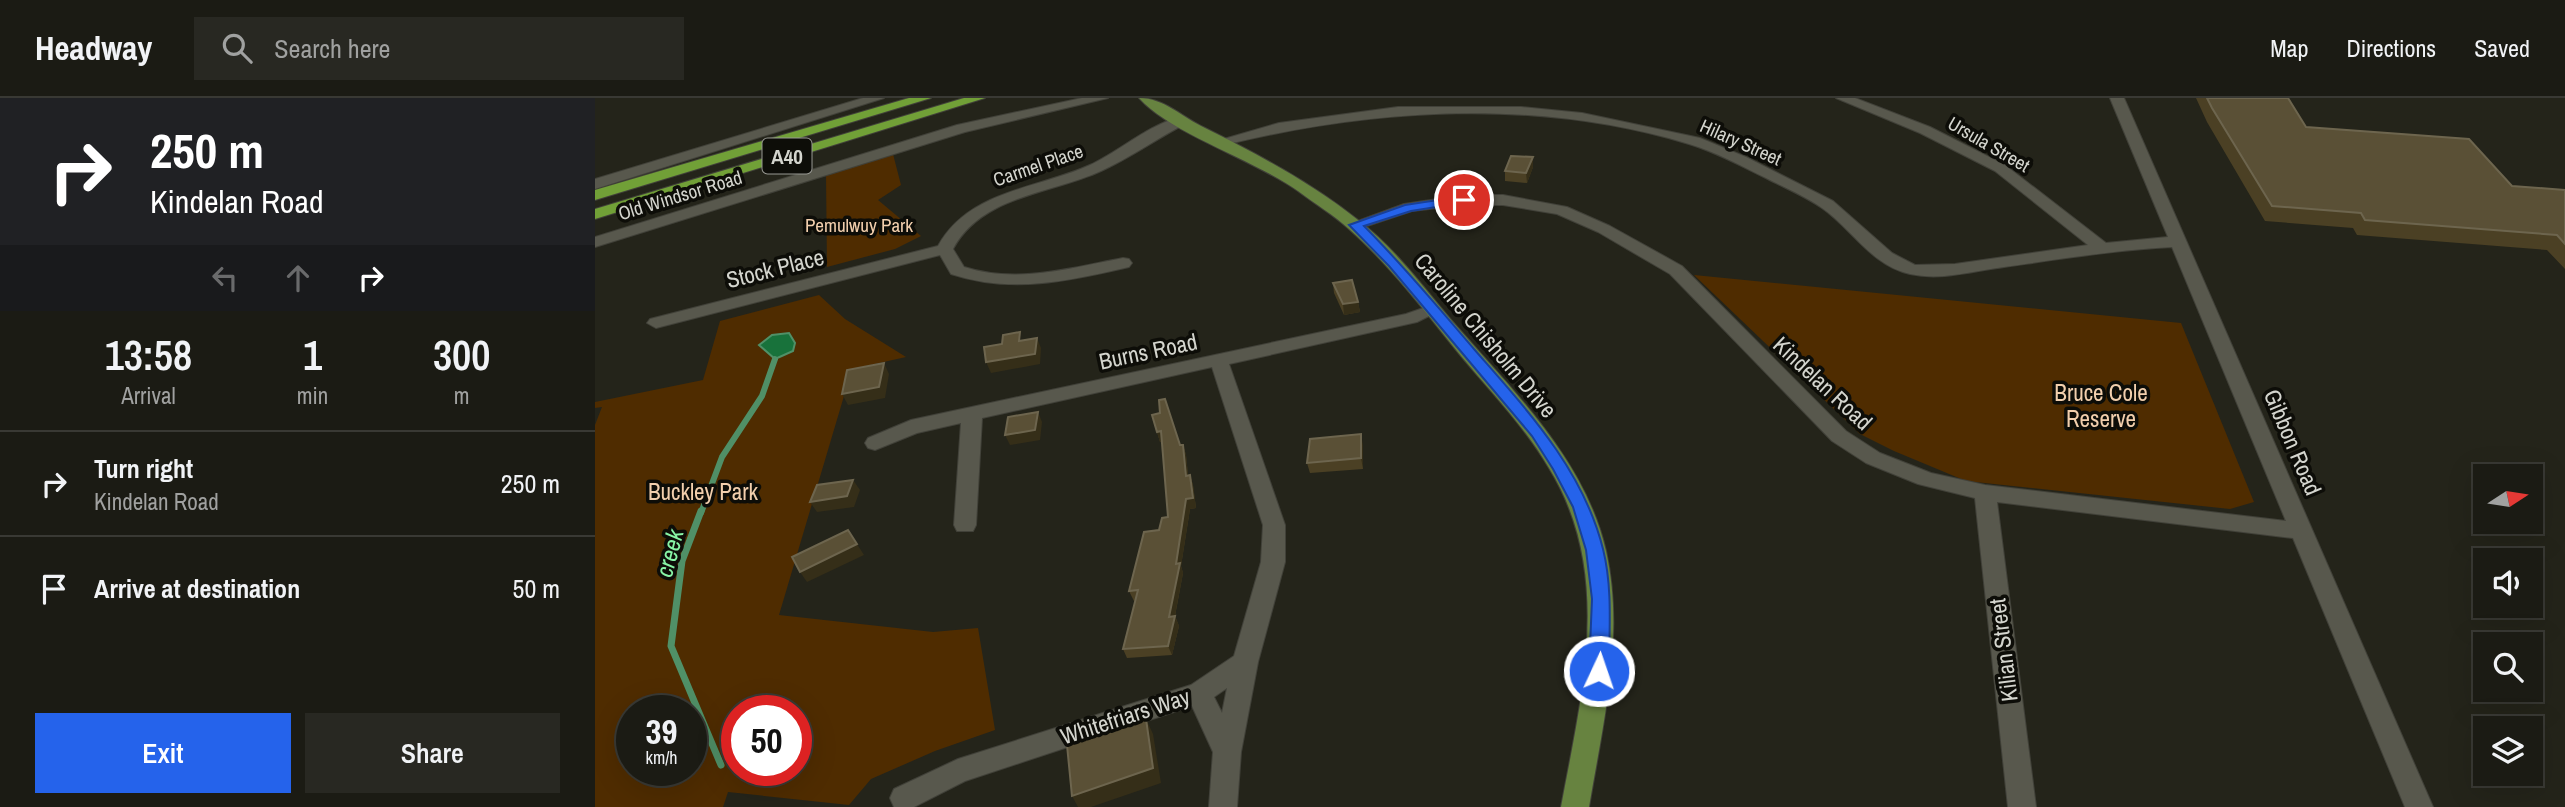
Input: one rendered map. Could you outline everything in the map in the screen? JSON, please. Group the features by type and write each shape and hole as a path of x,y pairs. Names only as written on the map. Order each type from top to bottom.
{"highway":[{"name":"Old Windsor Road","path":"595,195 924,98"},
{"name":"Old Windsor Road","path":"595,214 978,98"}],"main road":[{"name":"Caroline Chisholm Drive","path":"1146,98 1180,121 1224,141 1290,178 1355,225 1383,251 1545,444 1581,507 1594,550 1601,599 1599,671 1575,807"}],"street":[{"path":"735,141 860,98"},
{"path":"595,184 877,98"},
{"name":"Old Windsor Road","path":"595,242 962,128 1101,98"},
{"name":"Ursula Street","path":"1843,98 1954,143 2000,168 2102,248"},
{"path":"1874,109 1894,98"},
{"name":"Gibbon Road","path":"2117,98 2419,807"},
{"name":"Hilary Street","path":"1224,141 1273,123 1392,103 1469,100 1545,105 1628,120 1697,142 1819,199 1848,218 1888,258 1912,270 1943,270 2102,248 2178,242"},
{"name":"Carmel Place","path":"945,249 949,238 958,227 988,206 1096,168 1180,121"},
{"name":"Kindelan Road","path":"1355,225 1410,207 1464,200 1503,200 1561,210 1604,229 1676,270 1781,380 1850,443 1873,458 1926,480 1985,494 2302,531"},
{"path":"945,249 957,270 996,281 1033,279 1123,263"},
{"name":"Stock Place","path":"656,323 945,249"},
{"name":"Burns Road","path":"875,443 911,427 1219,361 1432,310"},
{"path":"1219,361 1275,525 1273,562 1245,662 1227,752 1223,807"},
{"path":"965,525 972,414"},
{"name":"Kilian Street","path":"1985,494 2022,807"},
{"name":"Whitefriars Way","path":"904,798 958,771 1199,693 1245,662"},
{"path":"1199,693 1227,752"}],"green space":[{"name":"Pemulwuy Park","path":"893,154 901,185 878,200 921,236 895,249 827,267 826,174"},
{"name":"Bruce Cole Reserve","path":"1694,275 2181,323 2254,502 2230,509 1966,481 1860,434"},
{"name":"Buckley Park","path":"819,295 845,319 906,357 852,369 779,615 933,632 978,628 995,730 935,751 871,779 849,805 728,792 723,807 595,807 595,425 602,407 595,408 595,402 703,380 720,321"}],"shaded area":[{"path":"789,333 795,343 793,351 775,359 759,345 772,335"}],"building":[{"path":"2207,98 2288,98 2306,127 2469,139 2512,186 2565,190 2565,244 2557,235 2365,220 2361,213 2272,206"},
{"path":"1511,156 1533,157 1526,173 1505,171"},
{"path":"1352,280 1358,302 1343,304 1333,283"},
{"path":"1020,332 1019,341 1037,338 1035,354 986,362 984,347 1002,344 1003,335"},
{"path":"884,363 879,387 842,394 847,370"},
{"path":"1165,399 1180,445 1183,445 1186,476 1190,475 1193,498 1186,499 1176,564 1180,563 1169,617 1175,616 1168,646 1123,649 1138,590 1129,591 1144,532 1159,530 1162,518 1168,517 1161,431 1157,432 1152,415 1160,413 1159,400"},
{"path":"1038,412 1035,430 1005,435 1008,417"},
{"path":"1361,434 1361,458 1307,463 1310,439"},
{"path":"853,480 847,496 810,502 817,485"},
{"path":"848,530 857,544 800,572 792,557"},
{"path":"1146,719 1153,768 1072,796 1067,745"}],"waterway":[{"name":"creek","path":"701,513 722,457 762,396 775,359"},
{"name":"creek","path":"701,511 682,561 671,646 721,765"}],"route":[{"path":"1464,200 1410,207 1355,225 1383,251 1537,433 1560,467 1581,507 1599,574 1599,671"}]}
